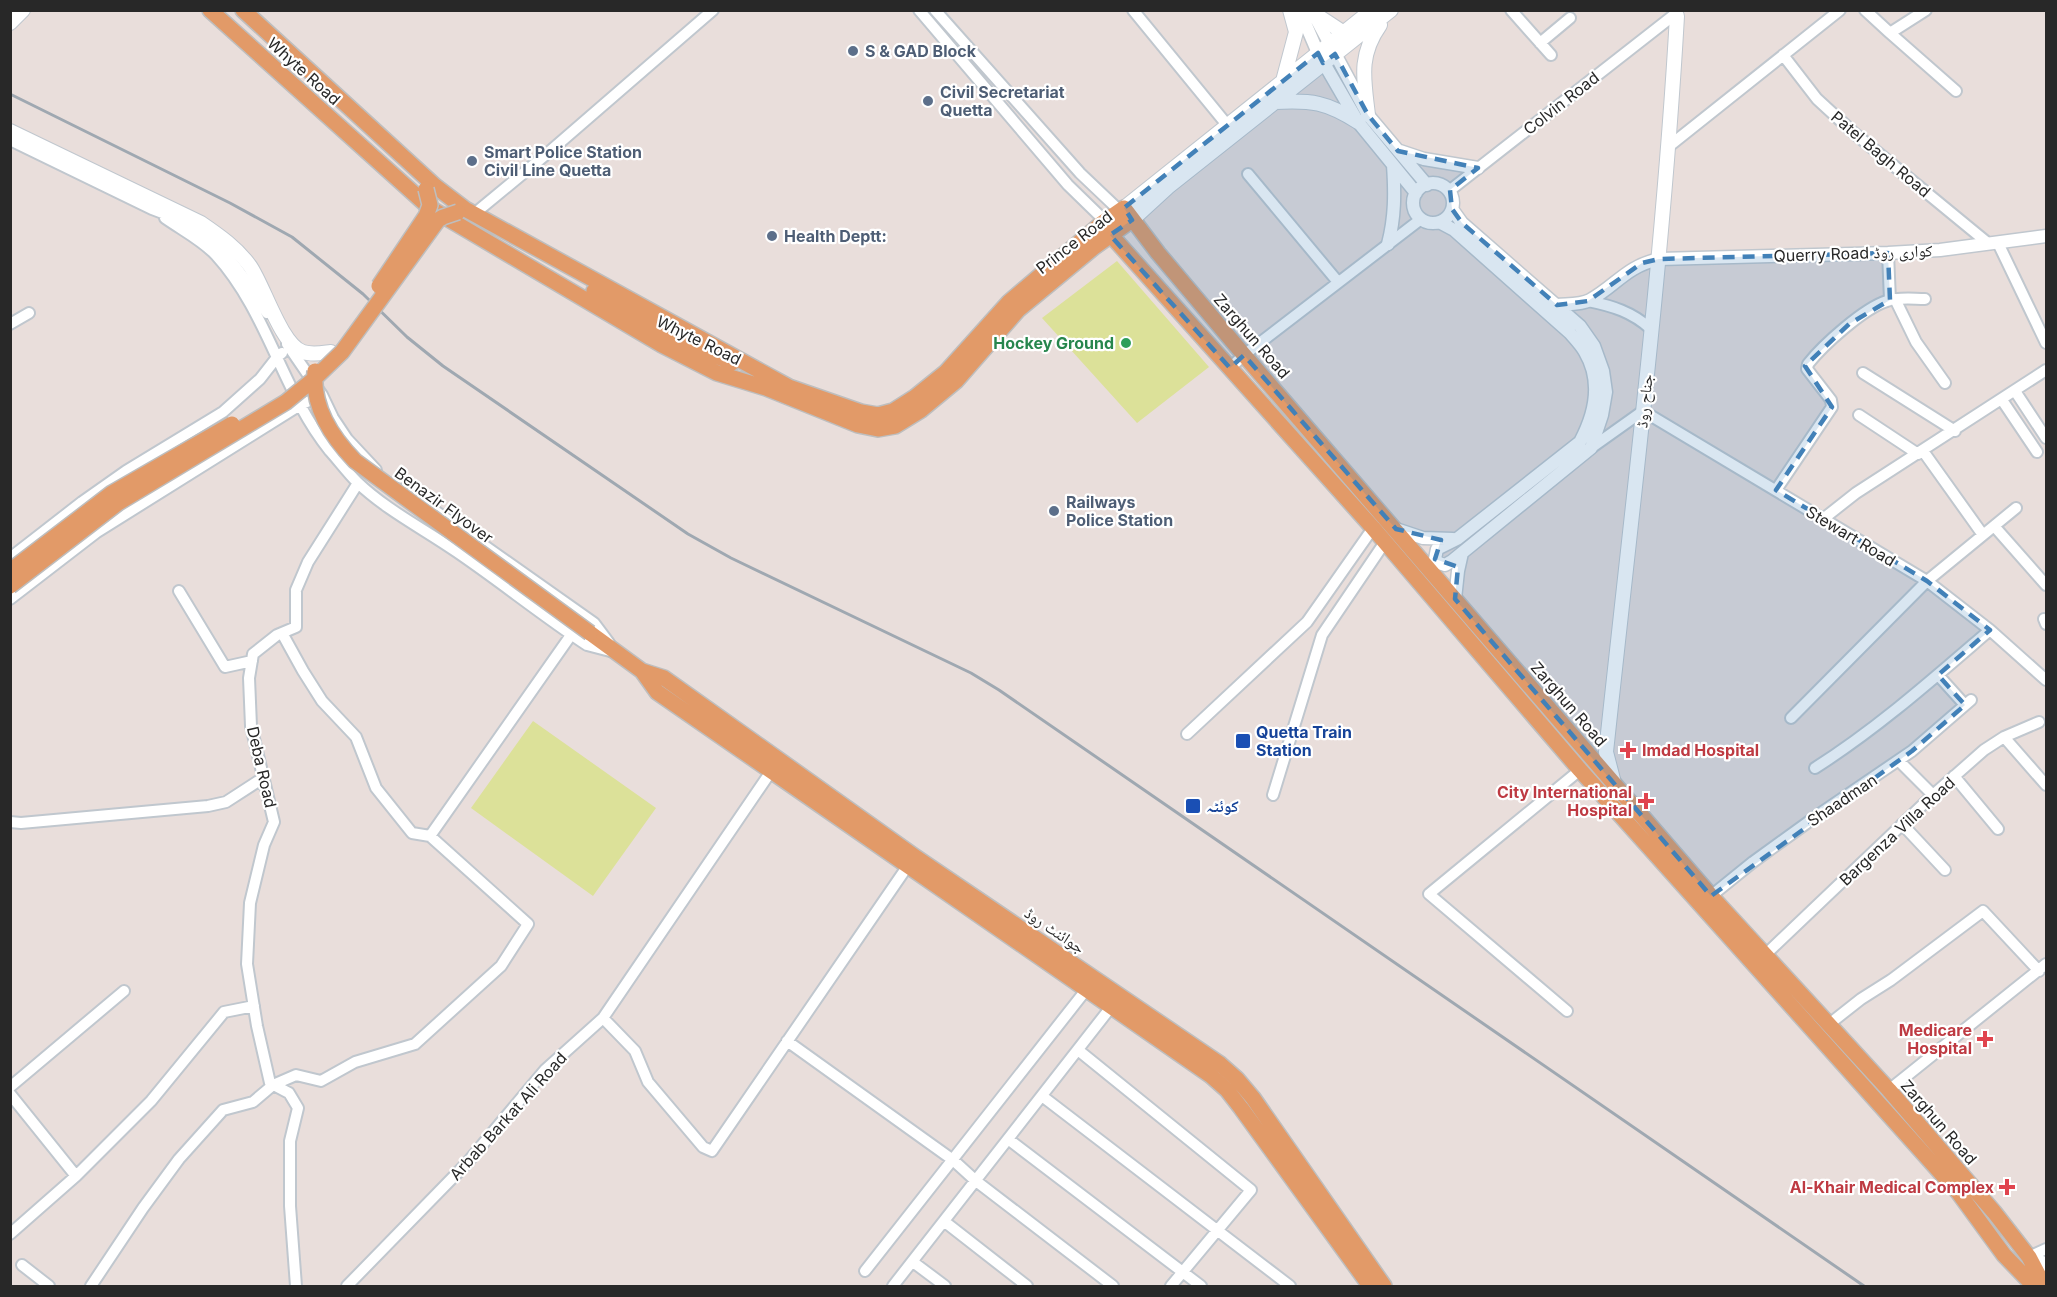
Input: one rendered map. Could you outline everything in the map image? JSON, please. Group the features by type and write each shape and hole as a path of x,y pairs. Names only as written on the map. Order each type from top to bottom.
{"main road":[{"name":"Whyte Road","path":"210,10 430,208 662,345 717,373 768,382"},
{"path":"225,10 426,189 466,213"},
{"name":"Whyte Road","path":"243,10 466,213 678,339 768,382"},
{"path":"1283,81 1296,32 1290,10"},
{"name":"Prince Road","path":"768,382 858,425 878,429 896,426 921,410 956,381 1018,310 1105,227 1168,188 1275,102 1326,54 1344,33 1372,10"},
{"path":"1311,11 1344,33"},
{"name":"Prince Road","path":"1125,213 1283,81 1390,11"},
{"path":"1275,102 1302,101 1322,104 1363,119 1365,53 1371,38 1390,11"},
{"name":"جناح روڈ","path":"1614,784 1606,752 1659,259 1671,126 1675,12"},
{"path":"10,131 201,224 226,240 251,268 292,346 301,352 331,352"},
{"path":"10,571 112,493 315,373 346,334 426,216 430,205 426,189"},
{"name":"Whyte Road","path":"466,213 768,382"},
{"path":"10,586 118,503 277,408 342,352 438,220 442,217 466,213"},
{"name":"Zarghun Road","path":"1125,213 1244,355 1710,896 1889,1090 1994,1212 2029,1257 2046,1265"},
{"name":"Zarghun Road","path":"1105,227 1373,528 1580,770 1958,1192 2004,1255 2034,1287"},
{"name":"Benazir Flyover","path":"315,373 316,399 325,422 337,443 355,461 590,633"},
{"name":"جوائنٹ روڈ","path":"590,633 642,671 657,692 1227,1090 1370,1287"},
{"name":"جوائنٹ روڈ","path":"642,671 664,678 914,856 1220,1064 1253,1098 1384,1287"},
{"path":"2029,1257 2046,1285"},
{"name":"Zarghun Road","path":"2018,1270 2026,1287"}],"street":[{"path":"466,213 549,152 713,10"},
{"name":"Zarghun Road","path":"919,10 1105,227"},
{"name":"Zarghun Road","path":"935,10 1080,172 1125,213"},
{"path":"1133,10 1228,126"},
{"path":"1296,10 1326,54 1363,119 1393,165 1416,193"},
{"path":"1511,10 1551,56"},
{"path":"1668,147 1840,10"},
{"path":"1865,10 1956,91"},
{"path":"1890,33 1926,10"},
{"path":"1311,11 1326,54"},
{"name":"Colvin Road","path":"1449,191 1675,12"},
{"path":"1540,43 1570,18"},
{"name":"Patel Bagh Road","path":"1783,55 1817,99 1854,133 1994,243"},
{"path":"1363,119 1398,151 1427,184"},
{"path":"10,140 175,217 211,239 247,281 322,396 347,440 378,471 434,508 594,623 616,652"},
{"path":"1398,151 1424,159 1478,168"},
{"path":"1388,244 1394,222 1393,165"},
{"path":"1248,174 1338,282"},
{"path":"1427,184 1437,184 1449,191 1453,200 1452,209 1447,217 1439,222 1430,223 1421,219 1414,207 1416,193 1427,184"},
{"path":"152,208 196,238 225,265 261,321 306,418 358,483 571,635 587,645 616,652"},
{"path":"1452,209 1462,223 1580,326 1594,346 1603,371 1606,392 1602,415 1591,448"},
{"path":"1230,368 1421,219"},
{"path":"1439,222 1454,230 1570,333 1585,352 1595,388 1593,411 1580,442 1457,539 1437,549 1436,559 1439,563 1445,565 1462,553 1591,448 1643,411"},
{"name":"Querry Road کواری روڈ","path":"1588,301 1623,274 1642,263 1659,259 1888,253 2046,236"},
{"path":"1994,243 2046,343"},
{"path":"1888,253 1893,299 1916,342 1945,383"},
{"path":"1776,490 1832,407 1831,400 1808,369 1808,364 1848,324 1882,302 1893,299 1924,299"},
{"path":"1557,305 1588,301 1623,309 1639,318 1651,329"},
{"path":"10,324 29,313"},
{"path":"10,558 126,471 223,412 260,379 278,356 290,348"},
{"path":"1823,519 1856,493 2046,370"},
{"path":"1863,373 1955,430"},
{"path":"2015,391 2046,438"},
{"path":"10,599 97,532 300,405 322,396"},
{"path":"2002,400 2037,452"},
{"name":"Stewart Road","path":"1643,411 1927,581 1990,630 2046,680"},
{"path":"1859,415 1920,453 1983,535"},
{"path":"179,591 225,667 252,661 254,654 277,635 296,627 296,590 308,562 358,483"},
{"path":"1791,718 1927,581 2016,508"},
{"path":"1994,526 2046,585"},
{"path":"1187,734 1307,621 1373,528"},
{"path":"1396,529 1423,538 1457,539"},
{"path":"1273,795 1322,635 1385,542"},
{"path":"1455,599 1462,553"},
{"path":"1815,768 1893,713 1990,630"},
{"path":"91,1287 142,1208 179,1159 223,1110 254,1102 273,1085 296,1075 321,1081 355,1062 415,1044 501,966 528,924 430,836 412,833 376,788 356,737 322,701 282,633"},
{"path":"430,836 571,635"},
{"name":"Deba Road","path":"252,661 249,678 251,726 274,822 264,845 250,903 247,964 270,1083 273,1085"},
{"name":"Shaadman","path":"1710,896 1771,849 1899,761 1968,702 1938,675"},
{"name":"Bargenza Villa Road","path":"1765,955 1902,824 1984,750 2004,737 2040,722"},
{"path":"2004,737 2046,785"},
{"name":"Arbab Barkat Ali Road","path":"347,1287 467,1163 545,1070 603,1018 780,759"},
{"path":"1899,761 1933,795"},
{"path":"1567,1011 1429,894 1580,770"},
{"path":"1954,776 1998,829"},
{"path":"10,822 21,823 208,806 226,802 263,778"},
{"path":"1902,824 1945,870"},
{"path":"603,1018 635,1051 648,1082 703,1147 712,1151 907,867"},
{"path":"1828,1024 1983,911 2043,968 1889,1090"},
{"path":"866,1271 1086,990"},
{"path":"10,1087 124,991"},
{"path":"10,1234 76,1176 151,1101 224,1012 254,1006"},
{"path":"894,1286 1111,1007"},
{"path":"787,1041 953,1160 976,1181 1113,1287"},
{"path":"1078,1050 1251,1190 1216,1229 1171,1287"},
{"path":"273,1085 289,1093 298,1108 290,1141 290,1206 296,1287"},
{"path":"10,1094 76,1176"},
{"path":"1042,1096 1290,1287"},
{"path":"1008,1139 1201,1287"},
{"path":"945,1222 1027,1287"},
{"path":"2029,1257 2046,1250"},
{"path":"913,1262 945,1287"},
{"path":"22,1265 49,1287"}],"highlighted area":[{"path":"1318,53 1323,63 1335,54 1368,115 1398,151 1478,168 1450,190 1452,209 1462,223 1557,305 1588,301 1642,263 1659,259 1888,253 1890,300 1849,324 1805,366 1832,407 1776,490 1927,581 1990,630 1938,675 1965,705 1912,751 1711,896 1455,599 1458,567 1435,559 1441,540 1396,529 1244,355 1230,368 1110,235 1132,220 1124,208"}],"green space":[{"name":"Hockey Ground","path":"1117,261 1209,367 1137,423 1042,318"},
{"path":"533,721 656,808 593,896 471,808"}],"railway":[{"path":"10,94 230,203 292,237 363,294 407,337 443,366 688,534 731,558 971,673 999,690 1864,1286"}],"place":[{"name":"S & GAD Block","path":"853,51"},
{"name":"Civil Secretariat Quetta","path":"928,101"},
{"name":"Smart Police Station Civil Line Quetta","path":"472,161"},
{"name":"Health Deptt:","path":"772,236"},
{"name":"Hockey Ground","path":"1126,343"},
{"name":"Railways Police Station","path":"1054,511"},
{"name":"Quetta Train Station","path":"1243,741"},
{"name":"Imdad Hospital","path":"1628,750"},
{"name":"City International Hospital","path":"1646,801"},
{"name":"کوئٹہ","path":"1193,806"},
{"name":"Medicare Hospital","path":"1985,1039"},
{"name":"Al-Khair Medical Complex","path":"2007,1187"}]}
